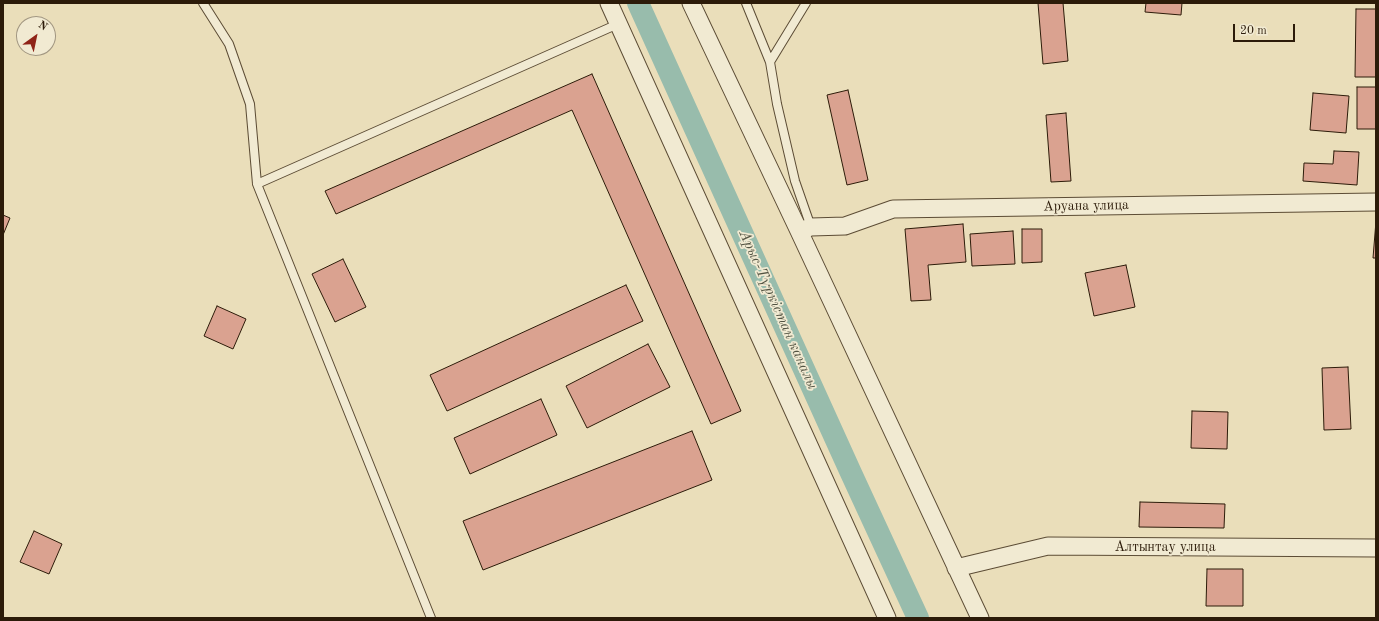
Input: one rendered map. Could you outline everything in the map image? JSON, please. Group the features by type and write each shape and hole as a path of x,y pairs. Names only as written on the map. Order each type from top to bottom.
{"street":[{"path":"608,3 886,618"},
{"path":"691,3 805,229 956,568 980,618"},
{"name":"Аруана улица","path":"805,229 845,226 893,209 1376,202"},
{"name":"Алтынтау улица","path":"956,568 1048,546 1376,548"}],"lane":[{"path":"203,3 229,44 250,104 257,184 431,618"},
{"path":"746,3 770,62 777,104 805,229"},
{"path":"770,62 806,3"},
{"path":"257,184 618,24"}],"building":[{"path":"1038,3 1063,3 1068,61 1043,64"},
{"path":"1146,3 1182,3 1181,15 1145,12"},
{"path":"1356,9 1376,9 1376,77 1355,77"},
{"path":"592,74 741,411 711,424 572,110 336,214 325,191"},
{"path":"1357,87 1376,87 1376,129 1357,129"},
{"path":"848,90 868,180 847,185 827,95"},
{"path":"1313,93 1349,96 1346,133 1310,130"},
{"path":"1066,113 1071,181 1051,182 1046,115"},
{"path":"1334,151 1359,152 1357,185 1303,181 1304,163 1333,164"},
{"path":"3,215 10,218 3,235"},
{"path":"1376,221 1376,258 1373,258"},
{"path":"963,224 966,262 928,265 931,300 911,301 905,229"},
{"path":"1022,229 1042,229 1042,262 1022,263"},
{"path":"1013,231 1015,264 972,266 970,234"},
{"path":"343,259 366,307 335,322 312,274"},
{"path":"1126,265 1135,307 1094,316 1085,273"},
{"path":"626,285 643,321 447,411 430,375"},
{"path":"217,306 246,319 233,349 204,336"},
{"path":"648,344 670,387 587,428 566,386"},
{"path":"1348,367 1351,429 1324,430 1322,368"},
{"path":"541,399 557,435 470,474 454,438"},
{"path":"1192,411 1228,412 1227,449 1191,448"},
{"path":"692,431 712,480 483,570 463,521"},
{"path":"1140,502 1225,504 1224,528 1139,527"},
{"path":"34,531 62,544 49,574 20,562"},
{"path":"1207,569 1243,569 1243,606 1206,606"}],"waterway":[{"name":"Арыс-Түркістан каналы","path":"638,3 918,618"}]}
